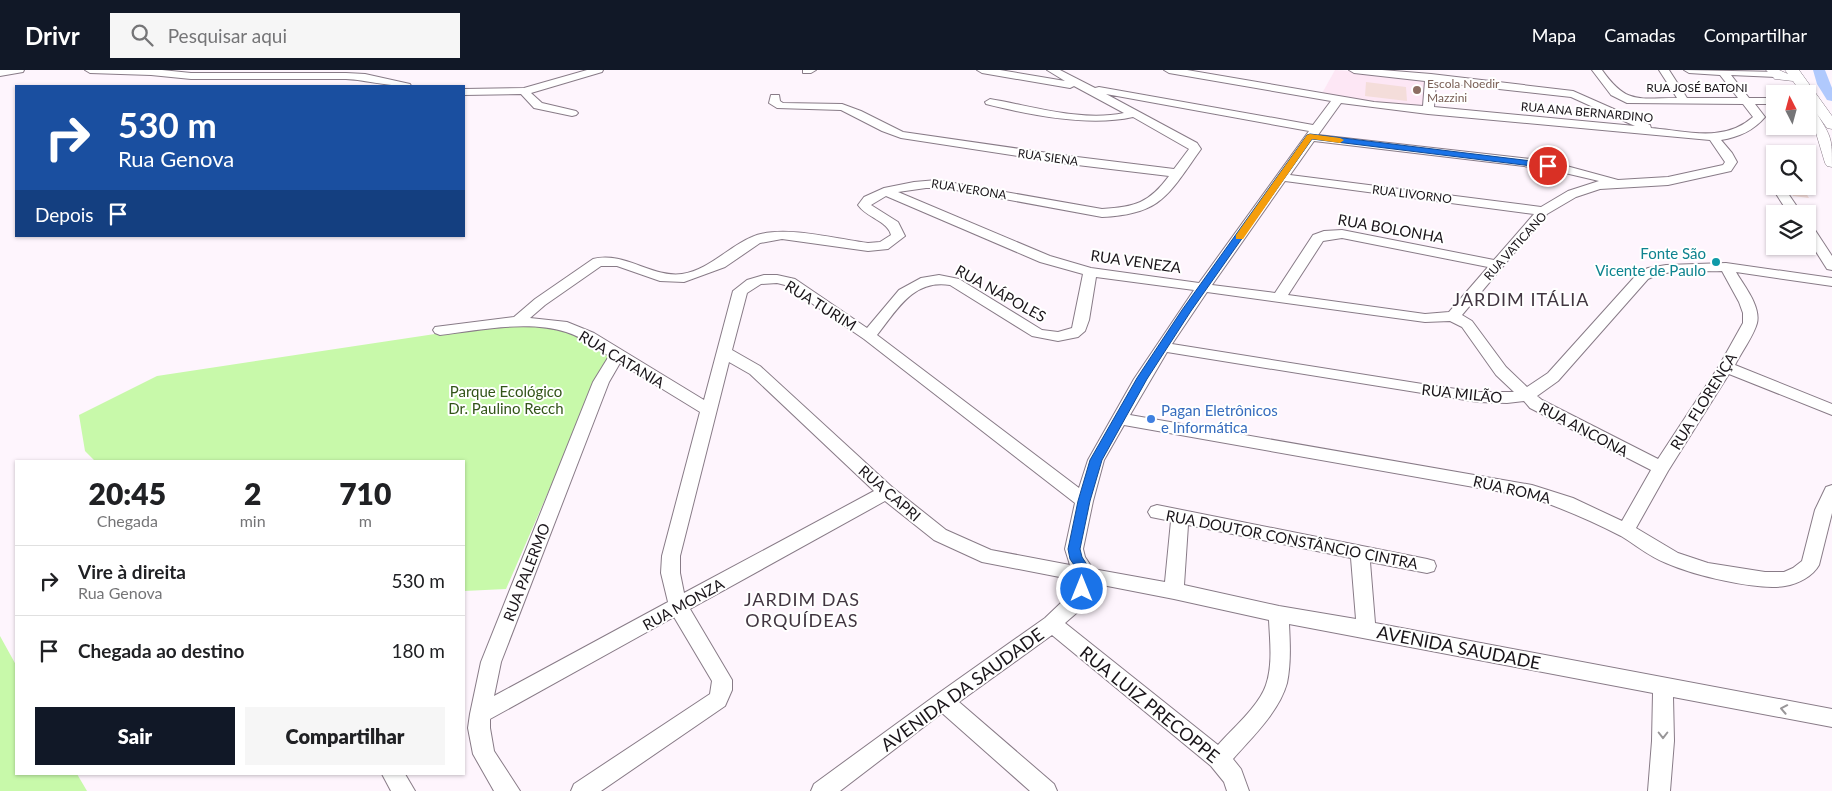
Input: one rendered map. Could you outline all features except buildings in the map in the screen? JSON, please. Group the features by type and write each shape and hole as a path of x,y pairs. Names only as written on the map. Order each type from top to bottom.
{"main road":[{"path":"1786,73 1792,85"},
{"path":"1786,73 1832,125"},
{"path":"1816,122 1823,133 1832,163"}],"street":[{"path":"0,73 18,70"},
{"path":"90,70 150,72 191,76 346,76 365,77 401,85"},
{"path":"465,92 525,91 598,70"},
{"path":"982,70 1083,87 1313,133 1548,166 1617,183"},
{"path":"1052,70 1133,114"},
{"name":"RUA ANA BERNARDINO","path":"1169,70 1337,100 1428,111 1713,137 1731,136 1746,130 1760,116 1747,101"},
{"path":"1354,70 1572,94 1656,132"},
{"path":"1597,70 1614,94 1620,98"},
{"path":"1664,70 1684,101"},
{"path":"1689,70 1786,73"},
{"path":"1724,71 1736,70"},
{"path":"1724,71 1747,101"},
{"path":"1428,111 1431,77"},
{"path":"525,91 528,100 534,104 572,113"},
{"name":"RUA SIENA","path":"775,98 774,103 780,106 842,106 851,109 886,131 921,138 1069,160 1176,173"},
{"name":"RUA JOSÉ BATONI","path":"1620,98 1631,101 1766,101"},
{"path":"1086,574 1076,559 1074,549 1084,501 1096,460 1163,346 1187,310 1337,100"},
{"path":"990,102 1095,119 1120,118 1133,114"},
{"name":"RUA VERONA","path":"518,321 540,302 598,262 618,262 670,279 684,278 720,264 755,240 767,236 782,235 868,247 883,246 898,236 898,230 894,224 866,210 865,201 873,196 919,184 935,183 1102,213 1122,213 1139,210 1151,204 1161,195 1195,149 1193,145 1133,114"},
{"name":"RUA VATICANO","path":"1453,316 1543,211 1572,194 1599,185 1668,182 1727,168 1730,162 1728,155 1713,137"},
{"name":"RUA LIVORNO","path":"1281,177 1543,211"},
{"name":"RUA VENEZA","path":"887,192 1045,259 1090,272 1425,318 1453,316"},
{"name":"RUA BOLONHA","path":"1280,297 1318,238 1331,234 1342,234 1498,265"},
{"path":"1816,242 1832,266"},
{"name":"RUA MILÃO","path":"1163,346 1435,391 1478,397 1507,398 1525,396 1553,377 1643,276 1653,271 1726,267 1832,282"},
{"name":"RUA FLORENÇA","path":"1626,532 1661,468 1726,367 1750,323 1750,313 1726,267"},
{"name":"RUA NÁPOLES","path":"869,336 910,286 932,279 944,279 954,282 1037,333 1051,338 1066,338 1078,332 1082,320 1090,272"},
{"name":"RUA TURIM","path":"582,791 718,700 722,690 722,680 678,607 669,573 671,556 740,291 748,284 763,279 778,279 790,282 869,336 1084,501"},
{"name":"RUA ANCONA","path":"1453,316 1468,324 1501,371 1525,396 1551,414 1661,468"},
{"name":"RUA CATANIA","path":"440,330 518,321 567,327 589,336 617,356 710,411"},
{"name":"RUA CAPRI","path":"724,352 755,370 886,492 940,535 988,557 1086,574"},
{"name":"RUA PALERMO","path":"509,791 502,784 484,754 479,728 480,714 491,662 604,374 617,356"},
{"path":"1726,367 1832,410"},
{"name":"RUA ROMA","path":"1120,419 1474,479 1532,491 1567,503 1626,532 1672,558 1708,570 1765,579 1785,580 1800,573 1810,565 1828,517 1832,492"},
{"name":"RUA MONZA","path":"480,714 886,492"},
{"name":"RUA DOUTOR CONSTÂNCIO CINTRA","path":"1158,512 1180,518 1427,566"},
{"path":"1174,591 1180,518"},
{"path":"1360,552 1366,629"},
{"name":"AVENIDA SAUDADE","path":"1086,574 1279,614 1832,718"},
{"name":"AVENIDA DA SAUDADE","path":"822,791 943,701 1052,624 1072,604 1082,589 1086,574"},
{"path":"1220,760 1269,699 1275,687 1278,672 1279,614"},
{"name":"RUA LUIZ PRECOPPE","path":"1052,624 1220,760 1233,776 1238,791"},
{"path":"1659,791 1663,741 1663,686"},
{"path":"943,701 1046,791"},
{"path":"393,775 404,791"}],"shaded area":[{"path":"1335,70 1431,77 1428,111 1320,97"}],"green space":[{"name":"Parque Ecológico Dr. Paulino Recch","path":"508,323 552,326 582,335 611,355 599,375 506,589 465,591 465,460 94,460 85,451 79,415 157,376"},
{"path":"0,636 15,663 15,775 78,775 87,791 0,791"}],"waterway":[{"path":"1819,70 1823,84 1832,97"}],"slow traffic":[{"path":"1240,237 1310,137 1340,140"}],"place":[{"name":"Escola Noedir Mazzini","path":"1417,90"},
{"name":"Fonte São Vicente de Paulo","path":"1716,262"},
{"name":"Pagan Eletrônicos e Informática","path":"1151,419"}],"district":[{"name":"JARDIM ITÁLIA","path":"1521,299"},
{"name":"JARDIM DAS ORQUÍDEAS","path":"802,609"}],"route":[{"path":"1082,589 1086,574 1076,559 1074,549 1084,501 1096,460 1142,378 1187,310 1310,137 1548,166"}]}
